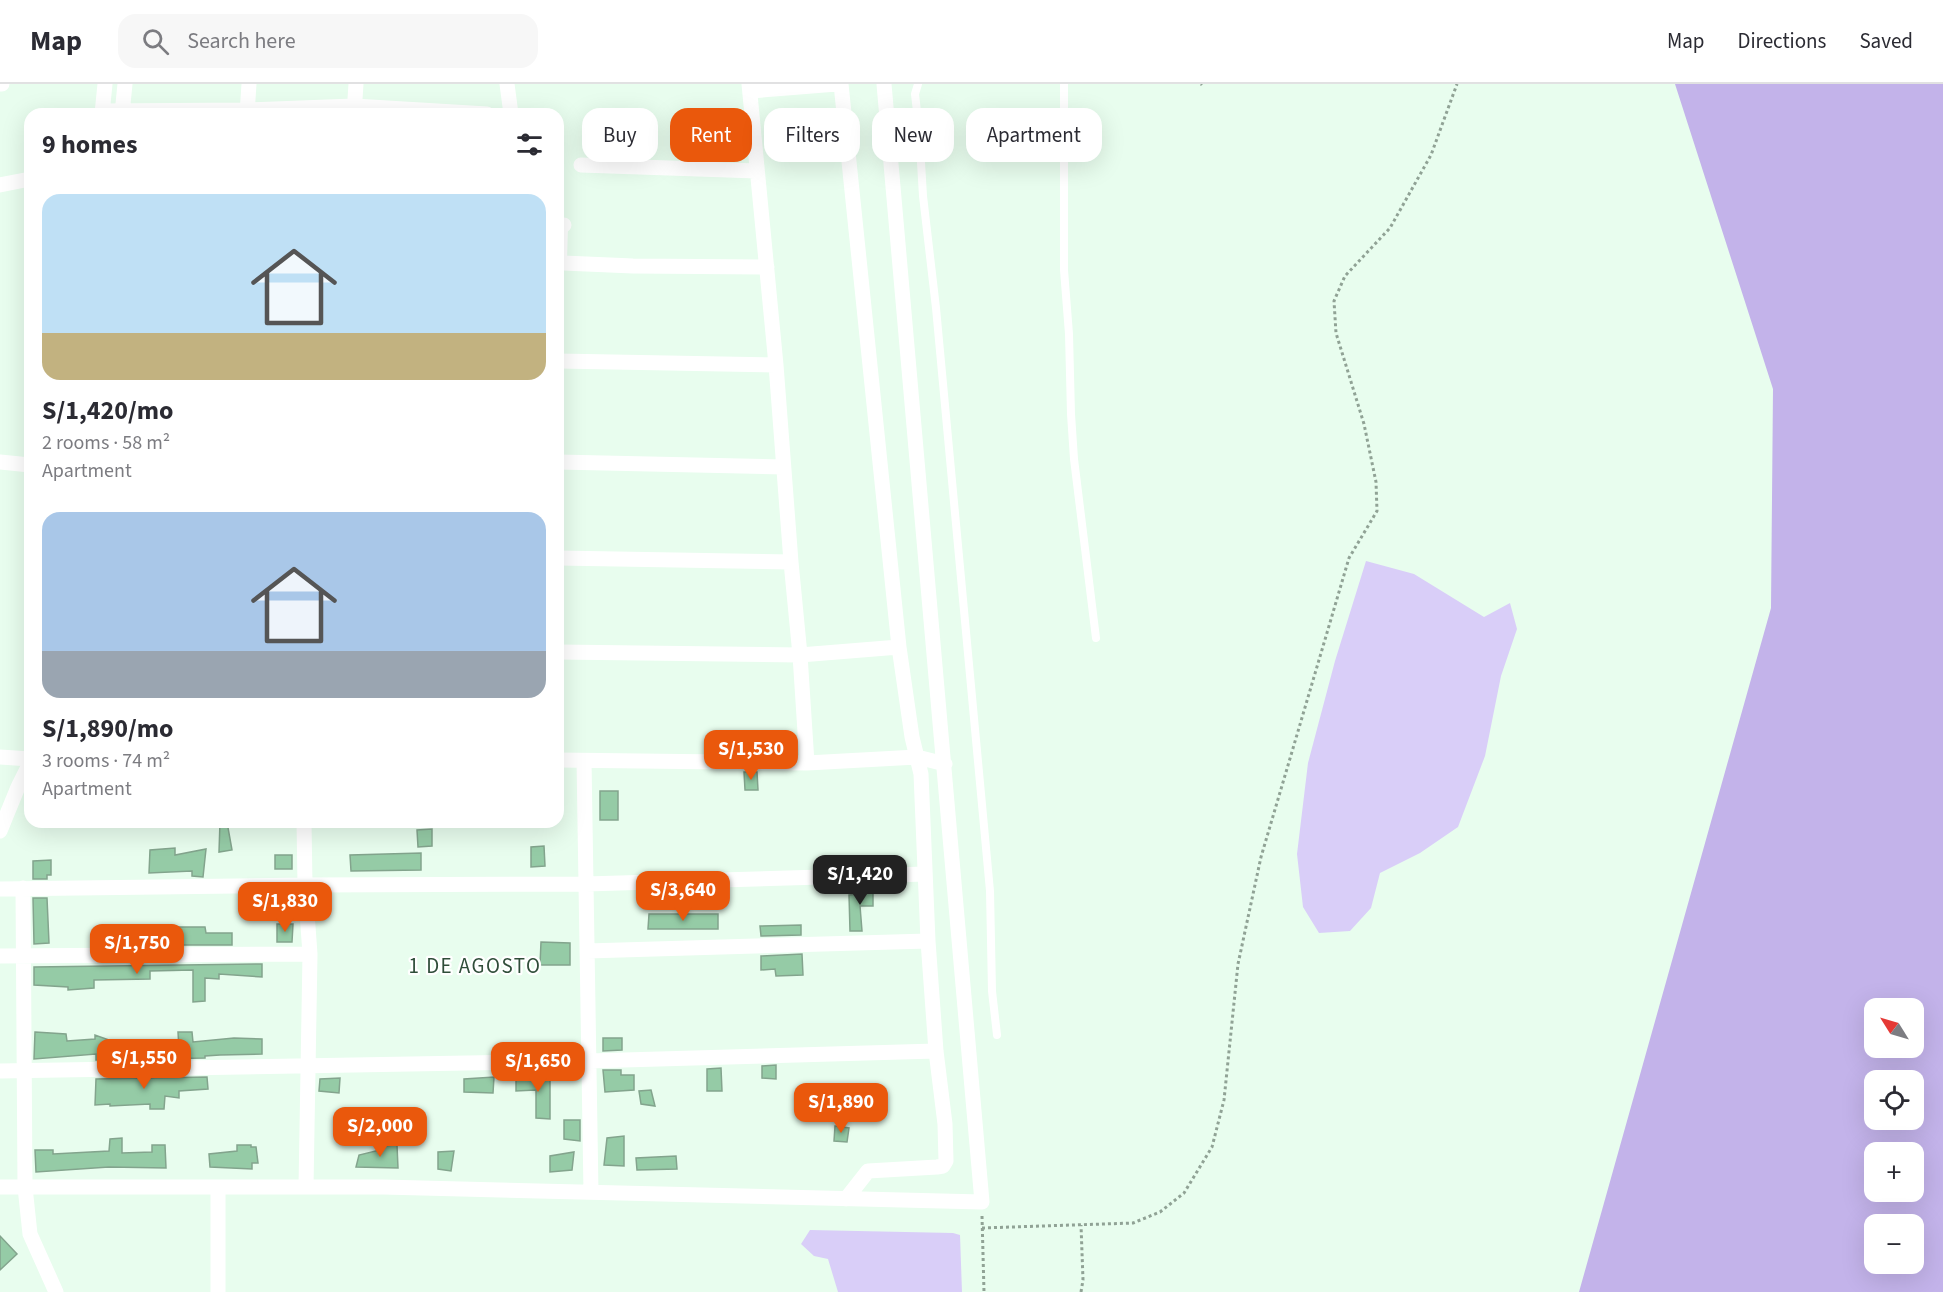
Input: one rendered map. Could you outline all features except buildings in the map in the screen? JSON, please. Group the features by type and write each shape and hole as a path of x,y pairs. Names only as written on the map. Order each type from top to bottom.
{"street":[{"path":"102,108 105,84"},
{"path":"122,108 125,84"},
{"path":"248,108 249,84"},
{"path":"354,108 356,84"},
{"path":"507,84 510,108"},
{"path":"807,763 776,365 749,88 839,84 899,647 912,737 921,774 928,941 936,1052 945,1124 946,1161 943,1166 937,1167 868,1171 846,1199"},
{"path":"0,1187 306,1187 982,1202 884,84"},
{"path":"581,165 757,171"},
{"path":"0,185 24,180"},
{"path":"564,263 767,267"},
{"path":"564,361 776,365"},
{"path":"0,462 24,464"},
{"path":"564,462 783,467"},
{"path":"564,558 791,562"},
{"path":"564,652 800,655 899,647"},
{"path":"0,757 24,760"},
{"path":"564,760 807,763 917,757 945,764"},
{"path":"584,761 591,1192"},
{"path":"0,831 24,774"},
{"path":"304,828 310,954 306,1187"},
{"path":"0,889 586,884 925,874"},
{"path":"23,888 25,1187 30,1234 56,1292"},
{"path":"587,951 928,941"},
{"path":"0,956 310,954"},
{"path":"0,1071 589,1061 936,1052"},
{"path":"218,1187 218,1292"}],"lane":[{"path":"918,84 915,94 920,129 923,196 936,308 990,891 992,991 997,1035"},
{"path":"1064,84 1064,270 1069,334 1071,414 1074,459 1096,638"}],"path":[{"path":"982,1228 1133,1223 1160,1212 1184,1193 1212,1147 1224,1100 1239,964 1261,857 1349,558 1377,511 1376,482 1364,424 1336,333 1334,301 1345,276 1390,228 1431,155 1457,84"},
{"path":"982,1202 984,1292"},
{"path":"1081,1225 1083,1280 1081,1292"}],"shaded area":[{"path":"1675,84 1943,84 1943,1292 1579,1292 1771,608 1773,389"},
{"path":"1366,561 1414,574 1484,617 1510,603 1517,629 1501,676 1485,756 1458,827 1420,853 1380,873 1371,908 1350,931 1319,933 1303,907 1297,854 1308,763 1335,661"},
{"path":"810,1230 960,1235 962,1292 838,1292 828,1259 814,1256 801,1244"}],"district":[{"name":"1 DE AGOSTO","path":"475,966"}]}
